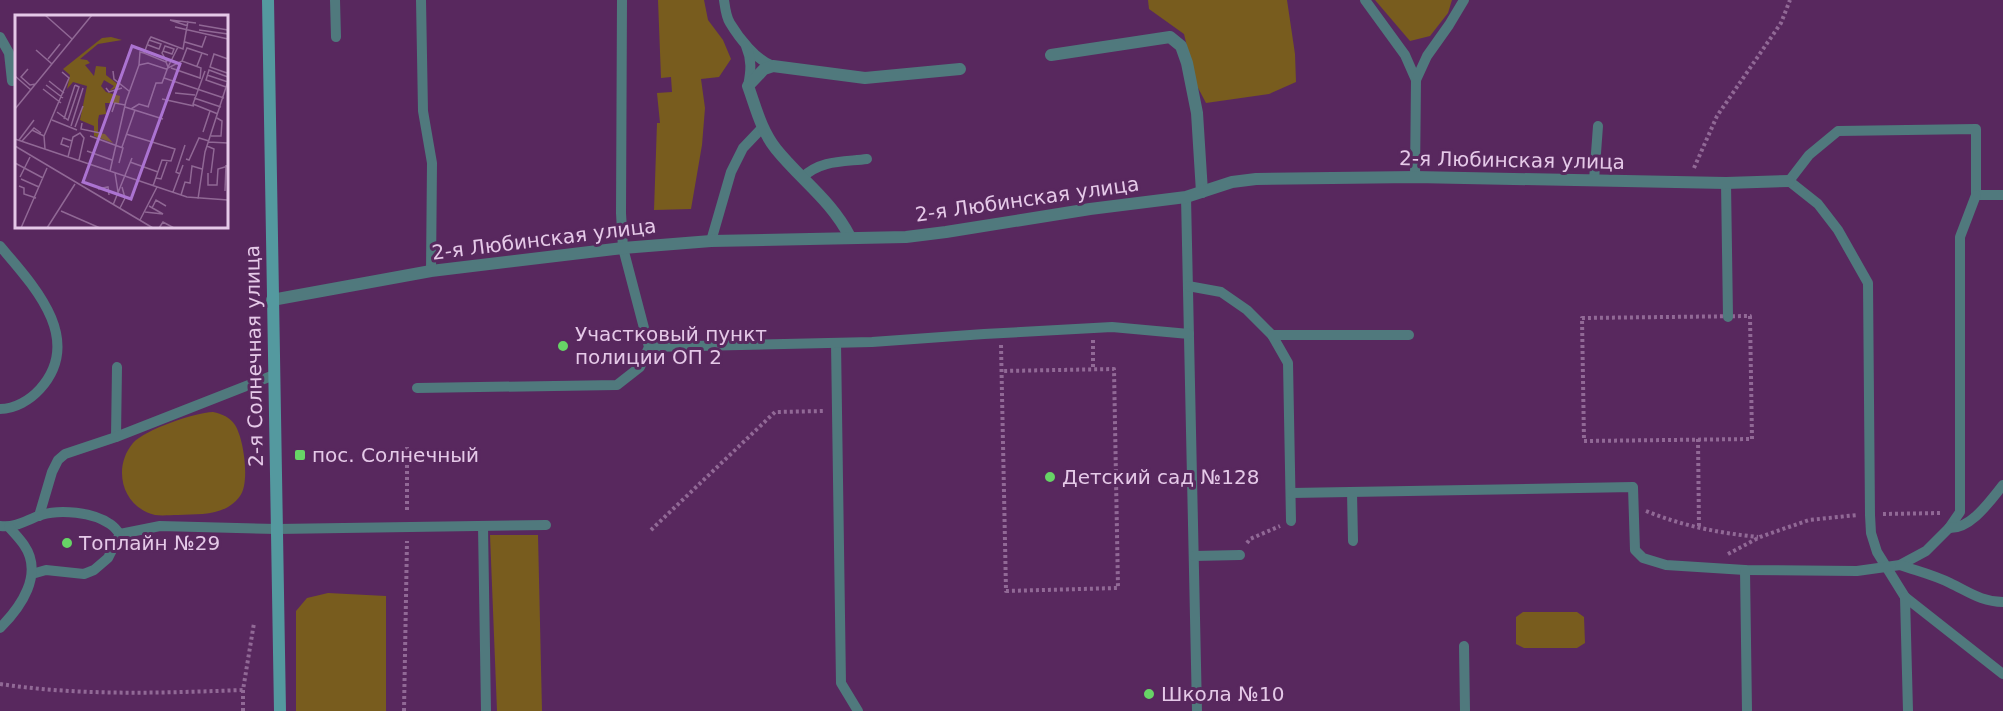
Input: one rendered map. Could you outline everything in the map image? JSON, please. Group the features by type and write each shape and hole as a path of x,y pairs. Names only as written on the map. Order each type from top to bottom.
{"main road":[{"name":"2-я Солнечная улица","path":"268,0 280,711"}],"street":[{"path":"1051,55 1170,37 1181,46 1187,63 1197,113 1202,192"},
{"path":"850,237 830,205 776,149 762,128 748,86 764,69 773,66 865,78 960,69"},
{"name":"2-я Любинская улица","path":"272,300 431,271 623,248 711,241 906,237 1186,197 1232,182 1257,179 1415,177 1726,183 1789,181"}],"lane":[{"path":"335,0 336,37"},
{"path":"421,0 423,111 432,163 431,271"},
{"path":"417,388 617,385 640,367 649,347 623,248 621,213 622,0"},
{"path":"724,0 728,21 750,49 773,66"},
{"path":"1365,0 1405,55 1416,80"},
{"path":"1415,177 1416,80 1427,56 1449,26 1464,0"},
{"path":"0,37 9,53 12,81"},
{"path":"743,40 752,68 748,86"},
{"path":"1594,180 1598,126"},
{"path":"711,241 731,172 743,148 762,128"},
{"path":"1900,565 1926,551 1949,528 1960,512 1960,237 1976,195 1976,129 1838,130 1809,155 1789,181 1818,204 1838,230 1869,283 1870,515 1877,552 1905,597 2003,675"},
{"path":"803,177 813,168 824,164 867,159"},
{"path":"1726,183 1728,317"},
{"path":"1976,195 2003,195"},
{"path":"1186,197 1197,711"},
{"path":"0,246 38,292 53,320 58,355 50,378 31,399 0,408"},
{"path":"1188,286 1221,292 1247,310 1272,335 1288,363 1291,520"},
{"path":"649,347 836,343 1112,327 1189,334"},
{"path":"1272,335 1409,335"},
{"path":"836,343 841,683 858,711"},
{"path":"116,437 117,367"},
{"path":"39,516 58,460 78,449 116,437 274,375"},
{"path":"1949,528 1957,528 1967,523 2003,485"},
{"path":"1291,493 1633,487 1635,550 1643,558 1666,565 1744,570 1857,571 1900,565 1949,582 1979,599 2003,602"},
{"path":"1352,492 1353,541"},
{"path":"4,527 58,512 96,516 111,524 120,534"},
{"path":"120,534 160,526 277,529 546,525"},
{"path":"483,526 486,711"},
{"path":"0,627 15,614 27,592 32,574 31,561 25,546 4,527"},
{"path":"32,574 46,570 84,574 94,570 108,558 120,534"},
{"path":"1194,556 1240,555"},
{"path":"1744,570 1747,711"},
{"path":"1905,597 1908,711"},
{"path":"1464,646 1465,711"}],"path":[{"path":"1688,182 1717,116 1781,23 1790,0"},
{"path":"1750,316 1752,439 1584,441 1582,318 1728,317 1750,316"},
{"path":"1093,328 1094,369"},
{"path":"1001,333 1006,591 1118,588 1114,369 1002,371"},
{"path":"651,530 775,412 837,411"},
{"path":"1698,439 1699,528"},
{"path":"404,711 407,447"},
{"path":"1634,502 1664,518 1699,528 1760,537"},
{"path":"1700,568 1760,537 1809,520 1825,517 1960,512"},
{"path":"1240,555 1250,539 1291,520"},
{"path":"243,711 243,690 254,623"},
{"path":"0,684 34,689 97,693 243,690"}],"shaded area":[{"path":"658,0 704,0 708,20 723,40 731,59 719,77 701,79 705,108 702,145 691,209 654,210 657,123 660,123 657,93 672,92 671,77 661,78"},
{"path":"1148,0 1287,0 1295,54 1296,82 1269,94 1206,103 1196,84 1184,34 1149,9"},
{"path":"1375,0 1452,0 1448,13 1430,36 1410,41"},
{"path":"213,412 233,422 241,440 245,481 240,496 228,507 212,513 155,515 144,511 128,495 122,475 123,464 133,443 148,432 171,423 194,415"},
{"path":"490,535 538,535 542,711 497,711"},
{"path":"328,593 386,596 386,711 296,711 296,611 307,598"},
{"path":"1523,612 1577,612 1584,617 1585,643 1577,648 1524,648 1516,644 1516,617"}],"place":[{"name":"Участковый пункт полиции ОП 2","path":"563,346"},
{"name":"пос. Солнечный","path":"300,455"},
{"name":"Детский сад №128","path":"1050,477"},
{"name":"Топлайн №29","path":"67,543"},
{"name":"Школа №10","path":"1149,694"}]}
